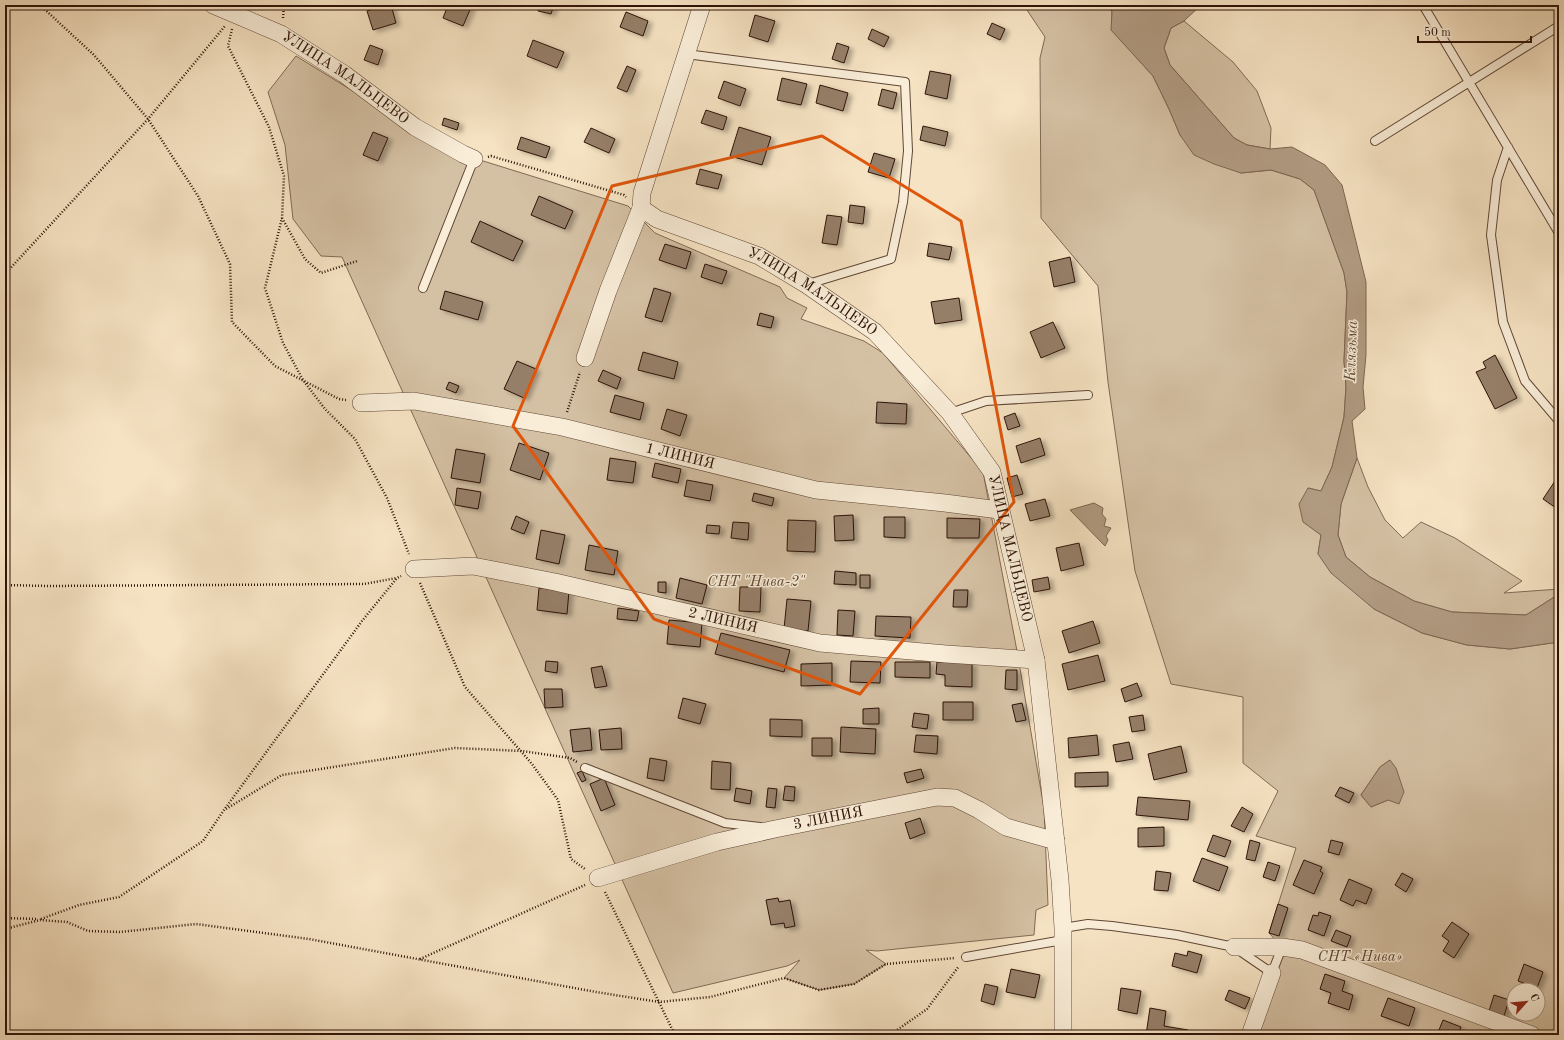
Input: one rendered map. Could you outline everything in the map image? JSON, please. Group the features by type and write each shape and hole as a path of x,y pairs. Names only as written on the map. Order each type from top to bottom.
{"street":[{"name":"УЛИЦА МАЛЬЦЕВО","path":"213,5 281,34 344,74 416,127 474,159"},
{"path":"585,358 608,291 641,208 642,193 702,5"},
{"name":"УЛИЦА МАЛЬЦЕВО","path":"641,208 657,219 759,256 807,284 875,332 950,413 992,472 1036,660 1056,841 1063,934 1063,1035"},
{"name":"1 ЛИНИЯ","path":"361,403 414,401 562,427 816,490 1000,510"},
{"name":"2 ЛИНИЯ","path":"414,569 473,566 570,586 820,643 1036,660"},
{"name":"3 ЛИНИЯ","path":"598,878 717,842 937,797 956,798 1006,827 1056,841"},
{"path":"1234,947 1282,947 1302,950 1532,1035"},
{"path":"1250,1035 1272,973"}],"lane":[{"path":"1423,5 1559,233"},
{"path":"1375,141 1559,26"},
{"path":"686,54 905,82 908,151 903,202 890,259 807,284"},
{"path":"1508,147 1497,180 1491,235 1503,322 1526,381 1559,421"},
{"path":"423,288 474,159"},
{"path":"950,413 986,402 1088,395"},
{"path":"586,768 725,823 775,829"},
{"path":"966,957 1063,934 1088,924 1112,926 1177,936 1234,947 1272,973 1282,947"}],"path":[{"path":"40,5 94,55 148,119 198,196 230,264 232,322 275,366 339,399 361,403"},
{"path":"5,274 148,119 234,15"},
{"path":"228,46 269,127 284,176 282,218 265,288 283,343 303,380 324,409 355,439 387,498 414,569 465,687 522,751 558,800 571,859 598,878 675,1035"},
{"path":"474,159 491,156 624,195 641,208"},
{"path":"282,218 305,259 321,273 358,261"},
{"path":"562,427 585,358"},
{"path":"5,585 364,584 397,578 414,569"},
{"path":"5,929 40,920 79,905 119,897 203,841 362,621 397,578"},
{"path":"224,810 282,775 455,748 522,751 570,758 586,768"},
{"path":"420,959 580,889 598,878"},
{"path":"5,918 67,922 88,931 120,932 196,924 309,938 596,992 659,1002 710,997 784,978 819,990 854,984 886,964 966,957"},
{"path":"890,1035 927,1009 966,957"}],"highlighted area":[{"path":"822,136 961,221 1014,502 860,694 654,619 513,426 612,186"}],"green space":[{"name":"СНТ «Нива»","path":"1027,5 1110,5 1112,12 1112,30 1153,76 1180,135 1241,173 1271,170 1300,179 1314,190 1344,273 1347,292 1344,361 1346,387 1344,417 1332,467 1321,491 1308,488 1304,522 1321,535 1318,554 1374,609 1422,633 1467,645 1510,649 1559,642 1559,1035 1250,1035 1282,947 1269,933 1296,848 1256,836 1278,791 1243,763 1243,697 1171,684 1135,571 1108,382 1098,286 1041,218 1040,58 1045,37 1027,10","holes":["1390,760 1388,800 1371,807 1361,795 1380,767"]},
{"path":"1184,21 1233,62 1257,91 1271,128 1270,149 1247,145 1234,138 1170,65 1164,48 1171,28"},
{"name":"СНТ \"Нива-2\"","path":"296,56 475,166 480,160 628,206 655,233 780,287 787,298 807,308 801,319 864,341 883,353 983,472 1017,651 1044,808 1048,905 1036,910 1034,935 877,951 866,950 886,964 854,984 819,990 784,978 800,960 787,966 673,993 342,257 321,256 293,219 285,145 268,92"},
{"path":"1357,458 1368,487 1385,520 1403,538 1421,522 1455,538 1522,581 1504,593 1559,589 1559,594 1526,615 1452,612 1414,601 1370,577 1346,557 1338,535 1341,504"}],"water":[{"name":"Клязьма","path":"1110,5 1201,5 1184,21 1171,28 1164,48 1170,65 1234,138 1247,145 1270,149 1292,147 1325,165 1342,185 1366,282 1366,355 1363,387 1365,409 1352,421 1357,458 1341,504 1338,535 1346,557 1370,577 1414,601 1452,612 1526,615 1559,594 1559,642 1510,649 1467,645 1422,633 1374,609 1331,573 1318,554 1321,535 1303,522 1299,504 1308,488 1321,491 1332,467 1344,417 1346,387 1344,361 1347,292 1344,273 1314,190 1300,179 1271,170 1241,173 1214,164 1194,155 1180,135 1153,76 1111,30 1112,12"},
{"path":"1094,503 1103,508 1102,514 1106,519 1104,526 1111,528 1106,536 1108,540 1105,546 1070,510"},
{"path":"1390,760 1396,768 1404,792 1399,804 1388,800 1371,807 1361,795 1380,767"}],"building":[{"path":"385,5 391,5 396,23 373,30 367,11"},
{"path":"448,5 472,5 463,26 443,18"},
{"path":"539,5 554,5 551,14 538,11"},
{"path":"626,12 648,21 643,36 620,27"},
{"path":"755,15 775,21 768,42 749,36"},
{"path":"992,23 1005,29 1000,40 987,34"},
{"path":"872,29 889,37 884,47 868,39"},
{"path":"533,40 564,52 557,68 527,56"},
{"path":"837,43 849,47 844,63 832,59"},
{"path":"370,45 383,50 378,65 364,60"},
{"path":"627,66 636,70 627,92 617,88"},
{"path":"930,71 951,75 947,99 925,94"},
{"path":"782,78 807,84 801,105 777,100"},
{"path":"724,81 746,89 740,106 718,98"},
{"path":"820,85 848,93 843,111 816,103"},
{"path":"882,89 897,93 893,109 878,105"},
{"path":"706,110 727,117 723,130 701,123"},
{"path":"444,118 459,123 457,130 442,125"},
{"path":"923,126 948,132 945,146 920,140"},
{"path":"739,127 771,137 762,165 730,156"},
{"path":"591,128 615,139 609,153 584,142"},
{"path":"373,132 388,138 378,161 363,155"},
{"path":"521,137 550,147 546,158 517,149"},
{"path":"874,153 895,159 889,178 868,172"},
{"path":"700,169 722,175 718,189 696,184"},
{"path":"539,196 573,211 565,229 531,215"},
{"path":"850,205 865,207 863,224 848,222"},
{"path":"827,215 842,217 837,245 822,243"},
{"path":"480,221 523,241 513,261 471,242"},
{"path":"929,243 952,247 949,260 927,256"},
{"path":"665,244 691,252 686,269 659,260"},
{"path":"1070,257 1075,282 1054,287 1049,262"},
{"path":"705,264 727,271 722,284 701,277"},
{"path":"654,288 671,293 662,322 645,317"},
{"path":"445,291 483,302 478,320 440,309"},
{"path":"959,298 962,320 935,324 931,302"},
{"path":"760,313 774,317 771,328 757,325"},
{"path":"1053,322 1065,348 1041,358 1030,332"},
{"path":"643,352 678,362 674,379 638,370"},
{"path":"1495,355 1517,398 1495,409 1476,372 1486,368 1483,362"},
{"path":"517,361 536,369 524,398 504,389"},
{"path":"603,370 621,378 617,389 598,381"},
{"path":"449,382 459,386 456,393 446,389"},
{"path":"615,395 644,403 640,420 610,412"},
{"path":"877,402 907,404 906,424 876,423"},
{"path":"667,409 687,415 680,436 661,429"},
{"path":"1015,413 1020,426 1008,430 1004,417"},
{"path":"1040,438 1045,455 1021,463 1016,446"},
{"path":"519,443 549,453 540,480 510,470"},
{"path":"456,449 485,454 480,483 451,478"},
{"path":"610,458 636,462 633,483 607,480"},
{"path":"655,463 681,469 678,483 652,477"},
{"path":"1017,475 1023,494 1012,497 1007,478"},
{"path":"1559,475 1559,510 1543,499"},
{"path":"687,480 713,485 710,501 684,496"},
{"path":"457,488 481,492 478,509 455,505"},
{"path":"754,493 774,498 772,506 752,501"},
{"path":"1045,499 1050,516 1030,521 1025,504"},
{"path":"853,515 854,540 835,541 834,516"},
{"path":"516,516 529,522 524,534 511,529"},
{"path":"884,517 905,517 905,538 884,537"},
{"path":"947,518 980,519 979,538 947,538"},
{"path":"788,520 816,521 815,552 787,551"},
{"path":"733,522 749,523 748,540 731,538"},
{"path":"707,525 720,526 719,534 706,533"},
{"path":"541,530 565,535 559,564 536,559"},
{"path":"1079,543 1084,565 1061,571 1056,548"},
{"path":"589,545 618,551 614,575 585,570"},
{"path":"835,571 856,573 856,585 834,584"},
{"path":"860,575 870,575 870,588 860,588"},
{"path":"1048,577 1050,589 1034,592 1032,580"},
{"path":"680,578 707,585 702,604 676,598"},
{"path":"658,582 666,582 666,593 658,592"},
{"path":"740,587 761,587 760,612 739,611"},
{"path":"539,588 569,591 567,614 537,610"},
{"path":"954,590 968,590 967,607 953,607"},
{"path":"787,599 811,601 808,631 784,629"},
{"path":"618,608 639,611 637,621 617,619"},
{"path":"838,610 855,611 853,636 837,635"},
{"path":"876,616 911,617 910,638 875,636"},
{"path":"669,620 702,623 700,647 667,644"},
{"path":"1093,621 1100,643 1069,653 1062,631"},
{"path":"721,633 790,650 784,672 715,654"},
{"path":"1098,655 1105,681 1068,690 1062,664"},
{"path":"546,661 558,662 557,673 545,671"},
{"path":"851,661 881,662 880,683 850,682"},
{"path":"895,662 930,662 930,678 895,677"},
{"path":"937,662 972,663 972,687 945,686 945,675 936,674"},
{"path":"832,663 832,685 801,686 801,664"},
{"path":"602,666 607,686 595,688 591,668"},
{"path":"1006,670 1017,670 1017,690 1005,689"},
{"path":"1137,683 1142,696 1125,702 1121,689"},
{"path":"544,689 562,689 563,707 545,708"},
{"path":"683,698 706,704 700,724 678,718"},
{"path":"943,702 973,702 973,720 943,720"},
{"path":"1022,703 1026,720 1016,722 1012,705"},
{"path":"879,708 879,724 863,724 863,709"},
{"path":"914,713 929,715 927,729 912,727"},
{"path":"1143,715 1145,730 1132,732 1129,717"},
{"path":"770,719 802,720 802,737 770,736"},
{"path":"841,727 876,729 875,754 840,752"},
{"path":"590,728 592,750 573,752 570,730"},
{"path":"621,728 622,749 601,750 599,730"},
{"path":"916,735 938,736 937,754 914,752"},
{"path":"1097,735 1099,755 1069,758 1068,738"},
{"path":"812,738 832,738 832,756 812,756"},
{"path":"1129,742 1133,759 1116,762 1113,745"},
{"path":"1181,746 1187,772 1154,780 1148,754"},
{"path":"650,758 667,761 664,781 647,778"},
{"path":"712,761 731,763 730,790 711,789"},
{"path":"921,769 924,778 907,783 904,773"},
{"path":"582,771 586,780 582,782 577,773"},
{"path":"1108,772 1108,786 1075,787 1075,773"},
{"path":"604,778 615,805 601,811 590,784"},
{"path":"785,786 795,787 794,801 783,800"},
{"path":"1340,787 1354,793 1349,803 1335,796"},
{"path":"736,788 752,791 750,804 734,801"},
{"path":"768,788 777,789 775,808 766,807"},
{"path":"1138,797 1190,801 1188,820 1136,815"},
{"path":"1242,807 1253,814 1244,832 1231,826"},
{"path":"920,818 925,833 910,839 905,823"},
{"path":"1164,827 1164,846 1138,847 1138,828"},
{"path":"1213,835 1231,841 1225,857 1207,851"},
{"path":"1250,840 1260,843 1255,861 1246,859"},
{"path":"1331,840 1343,843 1339,855 1328,852"},
{"path":"1202,858 1228,867 1219,891 1193,881"},
{"path":"1304,860 1322,867 1320,871 1323,873 1314,894 1293,885"},
{"path":"1268,862 1280,866 1275,881 1263,877"},
{"path":"1156,871 1171,873 1168,891 1154,890"},
{"path":"1402,873 1413,879 1406,892 1395,885"},
{"path":"1349,879 1372,889 1366,904 1356,900 1353,906 1340,900"},
{"path":"778,898 779,902 790,900 795,926 785,928 784,923 771,925 766,900"},
{"path":"1278,904 1288,908 1279,936 1269,933"},
{"path":"1319,912 1331,916 1324,936 1308,930 1313,915 1318,916"},
{"path":"1452,922 1469,934 1454,958 1443,951 1449,941 1442,936"},
{"path":"1336,930 1351,936 1347,947 1331,941"},
{"path":"1188,951 1202,955 1197,973 1172,966 1175,953 1187,956"},
{"path":"1524,964 1543,972 1539,982 1518,981"},
{"path":"1011,969 1040,975 1035,998 1006,992"},
{"path":"1325,974 1345,981 1342,991 1353,995 1349,1010 1328,1003 1331,993 1320,989"},
{"path":"985,984 998,987 994,1005 981,1001"},
{"path":"1121,988 1141,991 1137,1014 1118,1010"},
{"path":"1229,990 1250,998 1245,1009 1225,1000"},
{"path":"1494,995 1506,999 1506,1010 1504,1016 1489,1011"},
{"path":"1388,998 1415,1008 1409,1026 1381,1016"},
{"path":"1150,1008 1166,1011 1164,1026 1188,1030 1187,1035 1146,1035"},
{"path":"1443,1020 1461,1027 1458,1035 1437,1035"},
{"path":"1015,1031 1031,1035 1014,1035"}]}
